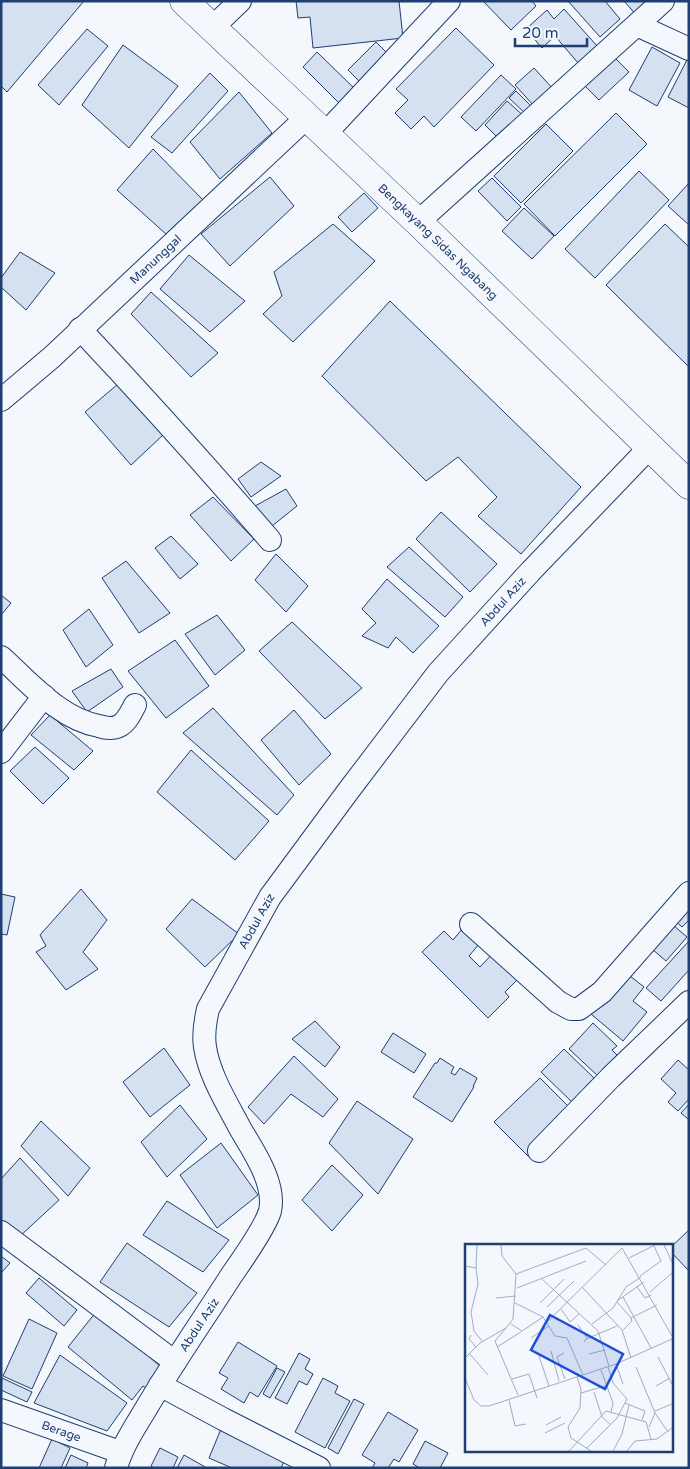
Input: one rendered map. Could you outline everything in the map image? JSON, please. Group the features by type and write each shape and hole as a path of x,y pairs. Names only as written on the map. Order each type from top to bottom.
{"highway":[{"name":"Bengkayang Sidas Ngabang","path":"184,1 418,222 689,486"}],"street":[{"path":"213,27 240,1"},
{"name":"Manunggal","path":"1,400 52,357 80,329 316,126 449,1"},
{"path":"418,222 663,1"},
{"path":"637,25 689,49"},
{"path":"80,329 154,408 270,540"},
{"name":"Abdul Aziz","path":"118,1460 160,1384 245,1256 264,1225 270,1210 269,1184 258,1159 219,1088 205,1048 204,1029 208,1009 270,897 438,673 530,572 649,448"},
{"path":"1,658 44,696 78,720 109,728 119,726 125,721 135,705"},
{"path":"1,752 44,696"},
{"path":"471,924 558,1002 572,1009 579,1009 602,992 689,893"},
{"path":"539,1151 611,1077 689,1002"},
{"path":"1,1232 175,1362"},
{"path":"160,1384 223,1419 319,1468"},
{"name":"Berage","path":"1,1410 118,1460"}],"building":[{"path":"1,1 84,1 7,92 1,86"},
{"path":"296,1 399,1 403,38 313,48 310,17 298,18"},
{"path":"483,1 532,1 536,6 511,30"},
{"path":"568,1 605,1 620,19 600,37"},
{"path":"624,1 651,1 638,17"},
{"path":"564,9 598,47 579,64 555,36 542,48 526,29 547,10 554,19"},
{"path":"456,28 494,65 434,127 424,116 411,129 395,113 408,100 396,89"},
{"path":"87,29 108,46 59,105 38,85"},
{"path":"376,42 390,56 362,84 348,70"},
{"path":"123,45 178,86 129,148 82,105"},
{"path":"652,47 680,63 657,106 629,90"},
{"path":"317,52 359,93 344,108 303,67"},
{"path":"689,56 689,108 668,97"},
{"path":"615,58 629,72 599,100 585,86"},
{"path":"534,68 554,90 535,107 515,85"},
{"path":"210,73 228,91 172,153 151,137"},
{"path":"501,75 516,89 476,131 461,117"},
{"path":"516,91 534,109 528,116 509,98"},
{"path":"239,92 272,133 220,179 190,142"},
{"path":"507,101 526,118 503,143 485,125"},
{"path":"616,113 647,144 555,236 524,204"},
{"path":"546,124 573,151 521,203 494,176"},
{"path":"153,149 203,200 166,234 117,190"},
{"path":"639,171 669,200 595,278 565,249"},
{"path":"270,177 294,206 230,266 201,234"},
{"path":"492,178 521,207 507,221 478,191"},
{"path":"689,183 689,225 668,206"},
{"path":"364,193 378,208 352,232 338,217"},
{"path":"524,208 554,236 532,259 502,231"},
{"path":"333,224 375,261 293,342 263,314 282,296 274,272"},
{"path":"665,224 689,247 689,367 606,285"},
{"path":"20,252 55,273 26,310 1,287 1,278"},
{"path":"189,255 245,301 210,332 160,289"},
{"path":"151,292 218,353 191,377 131,314"},
{"path":"390,301 581,487 521,554 478,516 497,497 458,457 426,481 322,376"},
{"path":"118,384 163,435 131,465 85,412"},
{"path":"261,462 281,476 251,497 238,479"},
{"path":"286,489 297,506 272,526 255,506"},
{"path":"213,497 254,539 231,561 190,515"},
{"path":"441,512 497,564 470,592 416,539"},
{"path":"171,536 198,564 180,579 155,548"},
{"path":"409,547 463,597 445,617 387,567"},
{"path":"276,554 308,586 286,612 255,580"},
{"path":"126,561 170,613 139,633 102,578"},
{"path":"387,579 439,626 413,653 396,637 388,648 362,636 376,623 362,609"},
{"path":"1,595 11,603 1,615"},
{"path":"89,609 113,645 86,667 63,630"},
{"path":"217,615 245,650 215,675 185,634"},
{"path":"292,622 362,688 325,719 259,651"},
{"path":"175,640 209,686 166,718 128,671"},
{"path":"111,669 123,687 87,712 72,691"},
{"path":"213,708 294,795 277,815 183,733"},
{"path":"294,710 331,754 299,785 261,740"},
{"path":"50,715 93,751 74,770 31,735"},
{"path":"35,747 69,778 43,804 10,771"},
{"path":"191,750 269,821 235,860 157,792"},
{"path":"81,889 107,920 83,952 98,969 66,990 36,952 46,946 40,935"},
{"path":"1,894 15,897 7,935 1,934"},
{"path":"689,897 689,920 682,927 671,917"},
{"path":"192,899 239,934 205,967 166,929"},
{"path":"673,925 687,937 666,961 652,949"},
{"path":"463,928 480,943 469,956 480,967 494,952 521,976 505,992 509,997 488,1018 422,952 444,931 453,940"},
{"path":"689,941 689,970 661,1001 646,988"},
{"path":"625,972 644,987 633,1001 647,1012 623,1041 591,1014"},
{"path":"315,1021 340,1047 325,1067 292,1039"},
{"path":"593,1023 617,1046 612,1050 617,1055 598,1076 569,1049"},
{"path":"393,1033 426,1054 414,1073 381,1052"},
{"path":"164,1048 190,1085 150,1117 123,1082"},
{"path":"564,1049 594,1078 585,1087 591,1093 577,1107 541,1072"},
{"path":"294,1056 338,1099 323,1117 291,1094 264,1124 248,1107"},
{"path":"440,1058 454,1067 451,1073 455,1075 460,1068 477,1078 474,1087 452,1122 413,1097"},
{"path":"678,1060 689,1070 689,1099 678,1111 668,1102 676,1093 661,1079"},
{"path":"540,1078 570,1108 565,1119 528,1156 494,1122"},
{"path":"357,1101 413,1139 378,1194 329,1143"},
{"path":"689,1104 689,1120 681,1113"},
{"path":"180,1105 207,1139 167,1177 141,1142"},
{"path":"41,1121 90,1168 68,1196 21,1146"},
{"path":"221,1143 258,1195 217,1228 180,1175"},
{"path":"20,1158 59,1200 18,1238 1,1219 1,1179"},
{"path":"332,1165 363,1195 332,1231 302,1200"},
{"path":"167,1201 229,1240 203,1272 143,1235"},
{"path":"689,1230 689,1271 672,1253 672,1246"},
{"path":"127,1243 197,1293 169,1327 100,1282"},
{"path":"1,1256 10,1263 1,1273"},
{"path":"39,1278 77,1310 64,1326 26,1293"},
{"path":"96,1312 160,1366 150,1391 143,1386 132,1400 68,1347"},
{"path":"29,1319 57,1333 32,1389 3,1376"},
{"path":"238,1342 277,1366 258,1397 250,1392 244,1403 221,1389 228,1378 219,1373"},
{"path":"299,1353 310,1359 305,1369 313,1374 307,1385 299,1381 287,1404 275,1398"},
{"path":"60,1355 127,1403 107,1431 34,1403"},
{"path":"277,1368 285,1372 270,1398 263,1394"},
{"path":"2,1378 32,1392 27,1402 1,1390"},
{"path":"323,1378 338,1386 335,1393 350,1401 325,1448 295,1432"},
{"path":"354,1399 364,1404 338,1454 328,1448"},
{"path":"388,1412 418,1430 399,1462 394,1459 388,1468 372,1468 375,1463 362,1455"},
{"path":"221,1429 287,1455 281,1468 232,1468 209,1458"},
{"path":"52,1439 70,1448 61,1468 39,1468"},
{"path":"425,1441 448,1453 440,1468 420,1468 413,1464"},
{"path":"160,1448 178,1457 173,1468 154,1468 151,1466"},
{"path":"71,1455 88,1463 86,1468 65,1468"},
{"path":"184,1455 207,1468 177,1468"}]}
